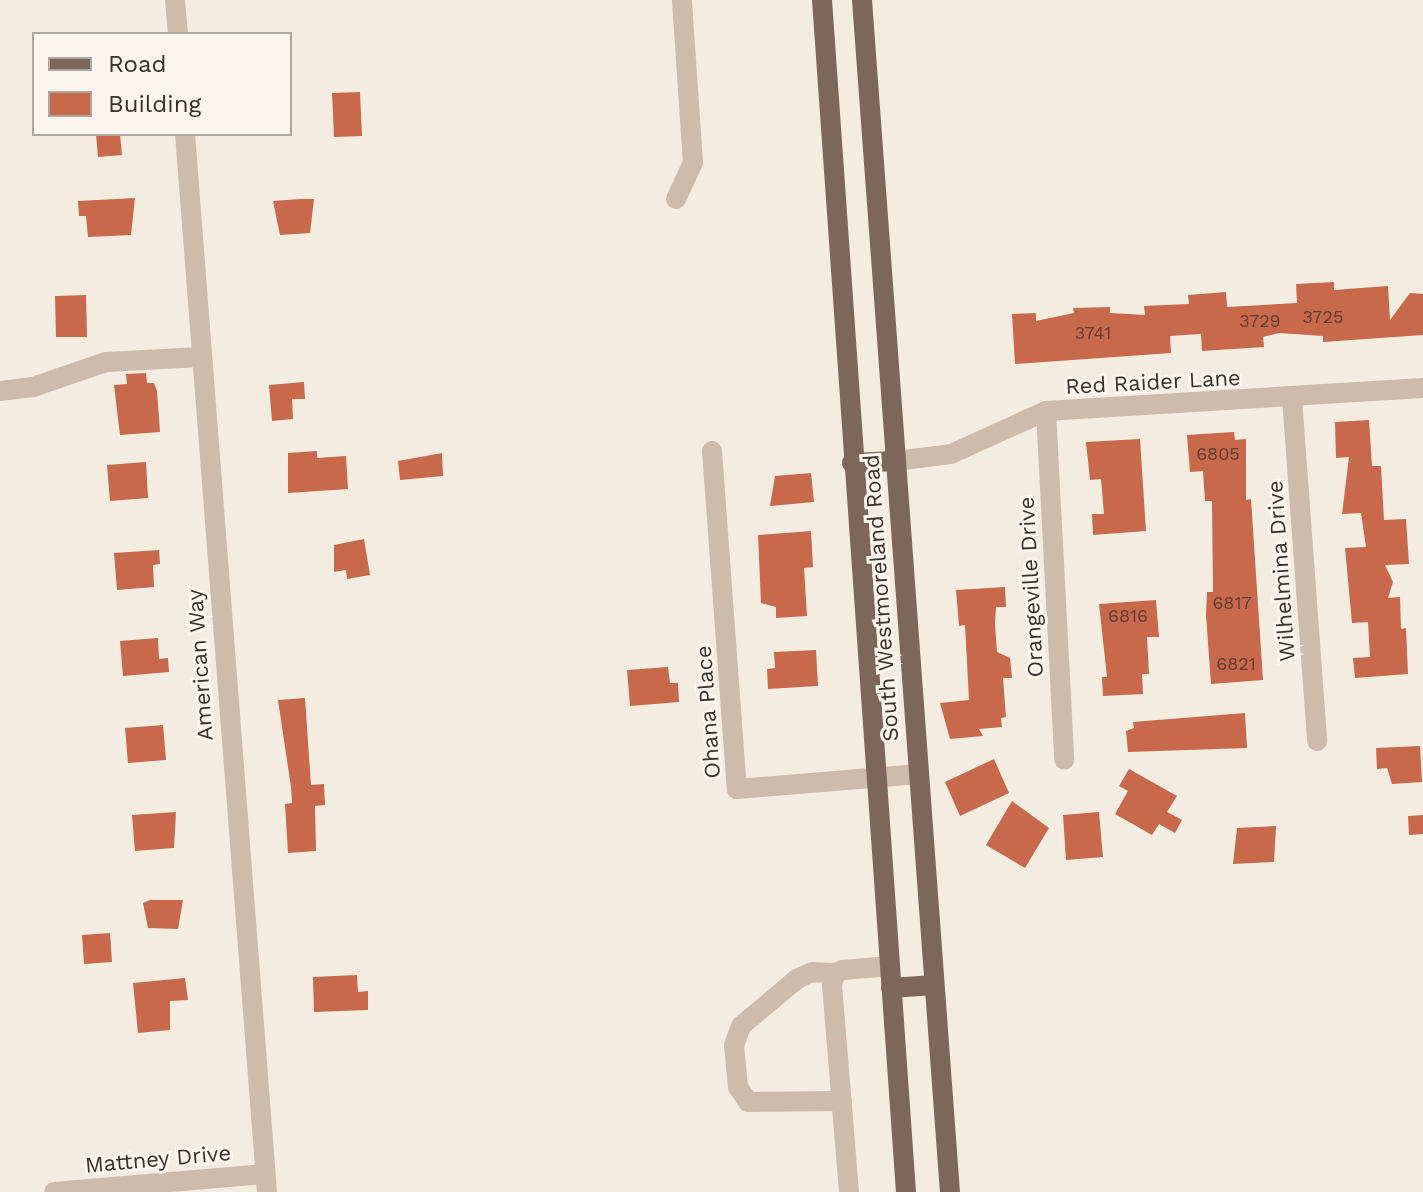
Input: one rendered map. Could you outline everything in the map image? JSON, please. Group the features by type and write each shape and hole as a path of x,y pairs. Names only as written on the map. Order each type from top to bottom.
{"main road":[{"name":"South Westmoreland Road","path":"822,0 852,463 906,1192"},
{"name":"South Westmoreland Road","path":"862,0 950,1192"},
{"path":"852,463 895,461"},
{"path":"891,988 934,985"}],"street":[{"path":"175,0 178,32"},
{"path":"676,199 693,163 682,0"},
{"name":"American Way","path":"185,136 266,1183"},
{"path":"0,391 33,387 106,362 201,357"},
{"name":"Red Raider Lane","path":"895,461 951,454 1046,411 1423,388"},
{"name":"Wilhelmina Drive","path":"1292,398 1317,741"},
{"name":"Orangeville Drive","path":"1046,411 1064,760"},
{"name":"Ohana Place","path":"712,451 737,789 918,774"},
{"path":"842,1101 748,1102 738,1087 734,1045 741,1026 797,979 812,972 835,973 890,966"},
{"path":"835,973 849,1192"},
{"name":"Mattney Drive","path":"54,1192 266,1183"}],"building":[{"path":"360,92 362,136 334,137 332,93"},
{"path":"96,136 120,136 122,155 98,157"},
{"path":"135,198 131,235 88,237 86,216 79,216 78,201"},
{"path":"314,199 310,233 280,235 273,201"},
{"path":"1334,282 1334,290 1388,286 1390,320 1410,293 1423,294 1423,335 1323,342 1323,336 1279,333 1263,337 1264,347 1202,351 1201,334 1170,336 1171,353 1015,364 1012,314 1036,313 1036,321 1074,313 1073,308 1110,307 1110,313 1145,315 1144,306 1189,304 1188,295 1226,292 1227,307 1297,303 1296,284"},
{"path":"86,295 87,337 56,337 55,296"},
{"path":"146,373 147,383 154,383 157,391 160,432 120,435 114,385 127,384 126,374"},
{"path":"304,382 305,399 292,399 293,419 272,421 269,385"},
{"path":"1369,420 1372,466 1381,466 1384,520 1406,519 1409,564 1385,565 1393,582 1388,598 1400,597 1401,629 1406,628 1408,674 1355,678 1353,658 1370,657 1368,622 1352,623 1345,548 1366,547 1361,513 1342,514 1349,457 1336,458 1335,422"},
{"path":"1234,432 1235,440 1246,439 1246,500 1251,499 1263,680 1211,684 1206,615 1207,592 1213,592 1212,501 1205,501 1203,471 1190,472 1187,435"},
{"path":"1140,439 1146,531 1093,535 1092,514 1104,514 1101,479 1090,480 1086,442"},
{"path":"317,451 317,458 346,456 348,489 288,493 288,453"},
{"path":"442,453 443,476 400,480 398,461"},
{"path":"146,462 148,498 110,501 107,465"},
{"path":"811,473 814,502 770,506 775,476"},
{"path":"811,531 813,567 804,568 807,616 776,618 776,607 761,603 758,535"},
{"path":"364,539 370,575 347,579 346,570 334,572 334,545"},
{"path":"159,550 160,564 153,565 154,587 117,590 114,553"},
{"path":"1005,587 1006,607 996,607 995,624 997,652 1010,658 1012,678 1003,678 1006,717 1001,718 1002,727 979,729 983,736 950,739 940,703 969,700 965,625 959,626 956,590"},
{"path":"1156,600 1159,637 1147,637 1149,674 1142,674 1143,694 1103,696 1102,677 1107,677 1099,604"},
{"path":"158,638 159,659 168,658 169,672 123,676 120,641"},
{"path":"816,650 818,686 768,689 767,669 775,668 774,652"},
{"path":"668,667 670,683 678,683 679,702 630,706 627,670"},
{"path":"305,698 311,785 324,784 325,805 315,806 316,851 288,853 285,804 292,803 291,787 278,700"},
{"path":"1245,713 1247,748 1128,752 1126,731 1134,728 1133,722"},
{"path":"163,725 166,760 128,763 125,728"},
{"path":"1420,746 1422,782 1392,784 1387,768 1377,769 1376,748"},
{"path":"994,759 1009,793 960,816 945,782"},
{"path":"1129,769 1177,796 1167,812 1182,820 1175,833 1159,824 1152,835 1115,814 1128,791 1119,786"},
{"path":"1012,801 1049,828 1025,868 986,845"},
{"path":"176,812 174,848 135,851 132,815"},
{"path":"1099,812 1103,857 1066,860 1063,815"},
{"path":"1423,815 1423,834 1409,835 1408,816"},
{"path":"1276,826 1274,862 1233,864 1237,828"},
{"path":"150,900 183,900 178,929 148,928 143,903"},
{"path":"110,933 112,962 84,964 82,935"},
{"path":"357,975 358,992 368,991 368,1010 314,1012 313,977"},
{"path":"185,978 188,1000 170,1001 170,1030 138,1033 133,983"}]}
